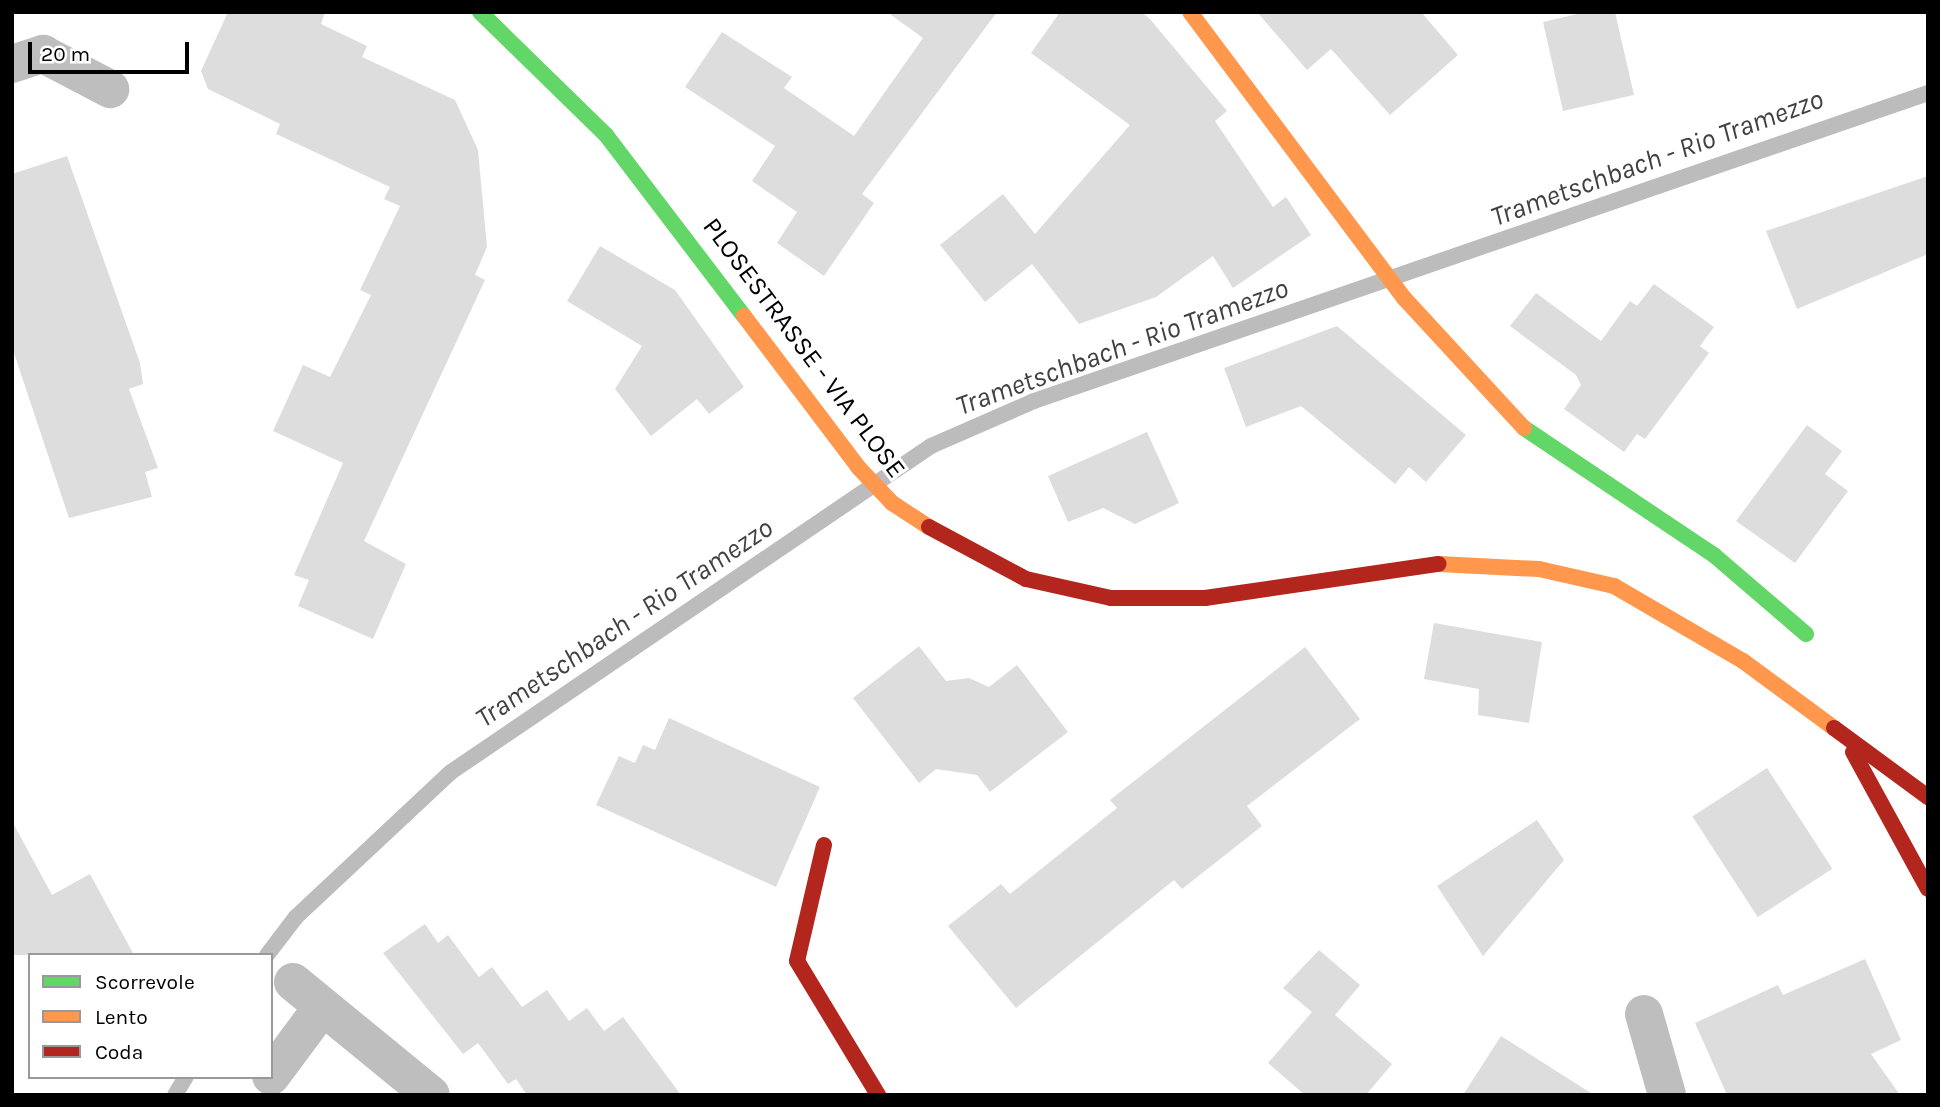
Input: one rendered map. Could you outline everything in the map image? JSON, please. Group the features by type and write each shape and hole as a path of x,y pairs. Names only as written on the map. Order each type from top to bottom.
{"street":[{"name":"PLOSESTRASSE - VIA PLOSE","path":"480,12 606,135 858,467 892,503 1004,569 1111,598 1205,598 1440,564 1539,569 1614,586 1744,661 1847,741 1924,787"},
{"path":"1190,12 1404,298 1528,432 1715,556 1806,634"},
{"path":"12,64 43,54 110,89"},
{"path":"1847,741 1928,889"},
{"path":"824,845 797,961 878,1095"},
{"path":"293,982 320,1010 431,1095"},
{"path":"273,1074 320,1010"},
{"path":"1644,1014 1667,1095"},
{"path":"258,1095 270,1079"}],"building":[{"path":"228,12 325,12 321,24 367,46 362,57 455,100 478,150 487,247 475,275 485,280 364,541 406,564 373,639 298,606 309,580 294,575 343,463 273,431 303,365 330,377 371,295 360,290 400,206 384,199 390,187 276,134 280,124 208,89 201,71"},
{"path":"887,12 997,12 862,194 874,203 824,276 777,243 797,212 752,181 775,146 685,87 722,32 792,77 784,88 854,136 923,38"},
{"path":"1060,12 1141,12 1149,18 1227,111 1215,121 1273,207 1286,197 1311,235 1233,288 1213,256 1156,297 1079,324 1032,264 985,302 940,245 1003,194 1035,234 1130,125 1031,53"},
{"path":"1257,12 1421,12 1458,55 1390,115 1331,49 1307,70"},
{"path":"1586,12 1615,12 1634,95 1563,111 1543,22"},
{"path":"67,156 140,363 143,384 129,389 158,468 145,472 152,497 69,518 12,347 12,174"},
{"path":"1928,176 1928,254 1797,309 1766,231"},
{"path":"600,246 675,290 744,387 709,414 697,399 651,436 615,389 642,346 567,301"},
{"path":"1654,284 1714,327 1700,346 1709,353 1645,439 1637,434 1624,452 1564,409 1581,385 1576,375 1510,326 1536,293 1601,341 1630,301 1637,306"},
{"path":"1337,326 1466,435 1426,482 1409,467 1395,484 1301,406 1246,427 1224,368"},
{"path":"1807,425 1842,451 1825,474 1848,491 1795,563 1736,521"},
{"path":"1147,432 1179,503 1135,524 1103,508 1068,522 1048,476"},
{"path":"1434,623 1542,642 1529,723 1478,715 1479,689 1424,679"},
{"path":"919,646 946,681 969,678 989,687 1017,665 1068,732 990,792 977,775 936,769 919,783 853,698"},
{"path":"1305,647 1360,719 1247,806 1262,826 1182,889 1174,880 1016,1008 948,926 1001,884 1010,894 1117,808 1110,800"},
{"path":"669,718 820,787 776,887 596,805 619,756 635,763 643,745 655,750"},
{"path":"1767,768 1832,869 1758,917 1692,816"},
{"path":"1537,820 1564,860 1483,956 1437,886"},
{"path":"12,821 52,895 90,874 133,953 12,955"},
{"path":"425,924 438,943 448,935 479,977 492,967 522,1007 547,990 569,1021 587,1008 604,1031 623,1017 681,1095 527,1095 516,1079 508,1084 478,1043 463,1054 383,953"},
{"path":"1319,950 1360,985 1335,1015 1392,1064 1366,1095 1305,1095 1268,1063 1312,1012 1283,988"},
{"path":"1865,959 1901,1040 1871,1054 1900,1095 1727,1095 1695,1023 1778,985 1783,995"},
{"path":"1501,1036 1594,1095 1463,1095"}],"waterway":[{"name":"Trametschbach - Rio Tramezzo","path":"269,953 296,917 451,772 931,446 1034,401 1928,93"},
{"name":"Trametschbach - Rio Tramezzo","path":"175,1095 185,1079"}],"traffic: fast":[{"path":"480,12 606,135 744,316"},
{"path":"1524,428 1715,556 1806,634"}],"traffic: slow":[{"path":"1190,12 1404,298 1524,428"},
{"path":"744,316 858,467 892,503 929,527"},
{"path":"1439,564 1539,569 1614,586 1743,661 1834,728"}],"traffic: jam":[{"path":"929,527 1026,579 1111,598 1205,598 1439,564"},
{"path":"1834,728 1928,797"},
{"path":"1853,752 1928,889"},
{"path":"824,845 797,961 878,1095"}]}
